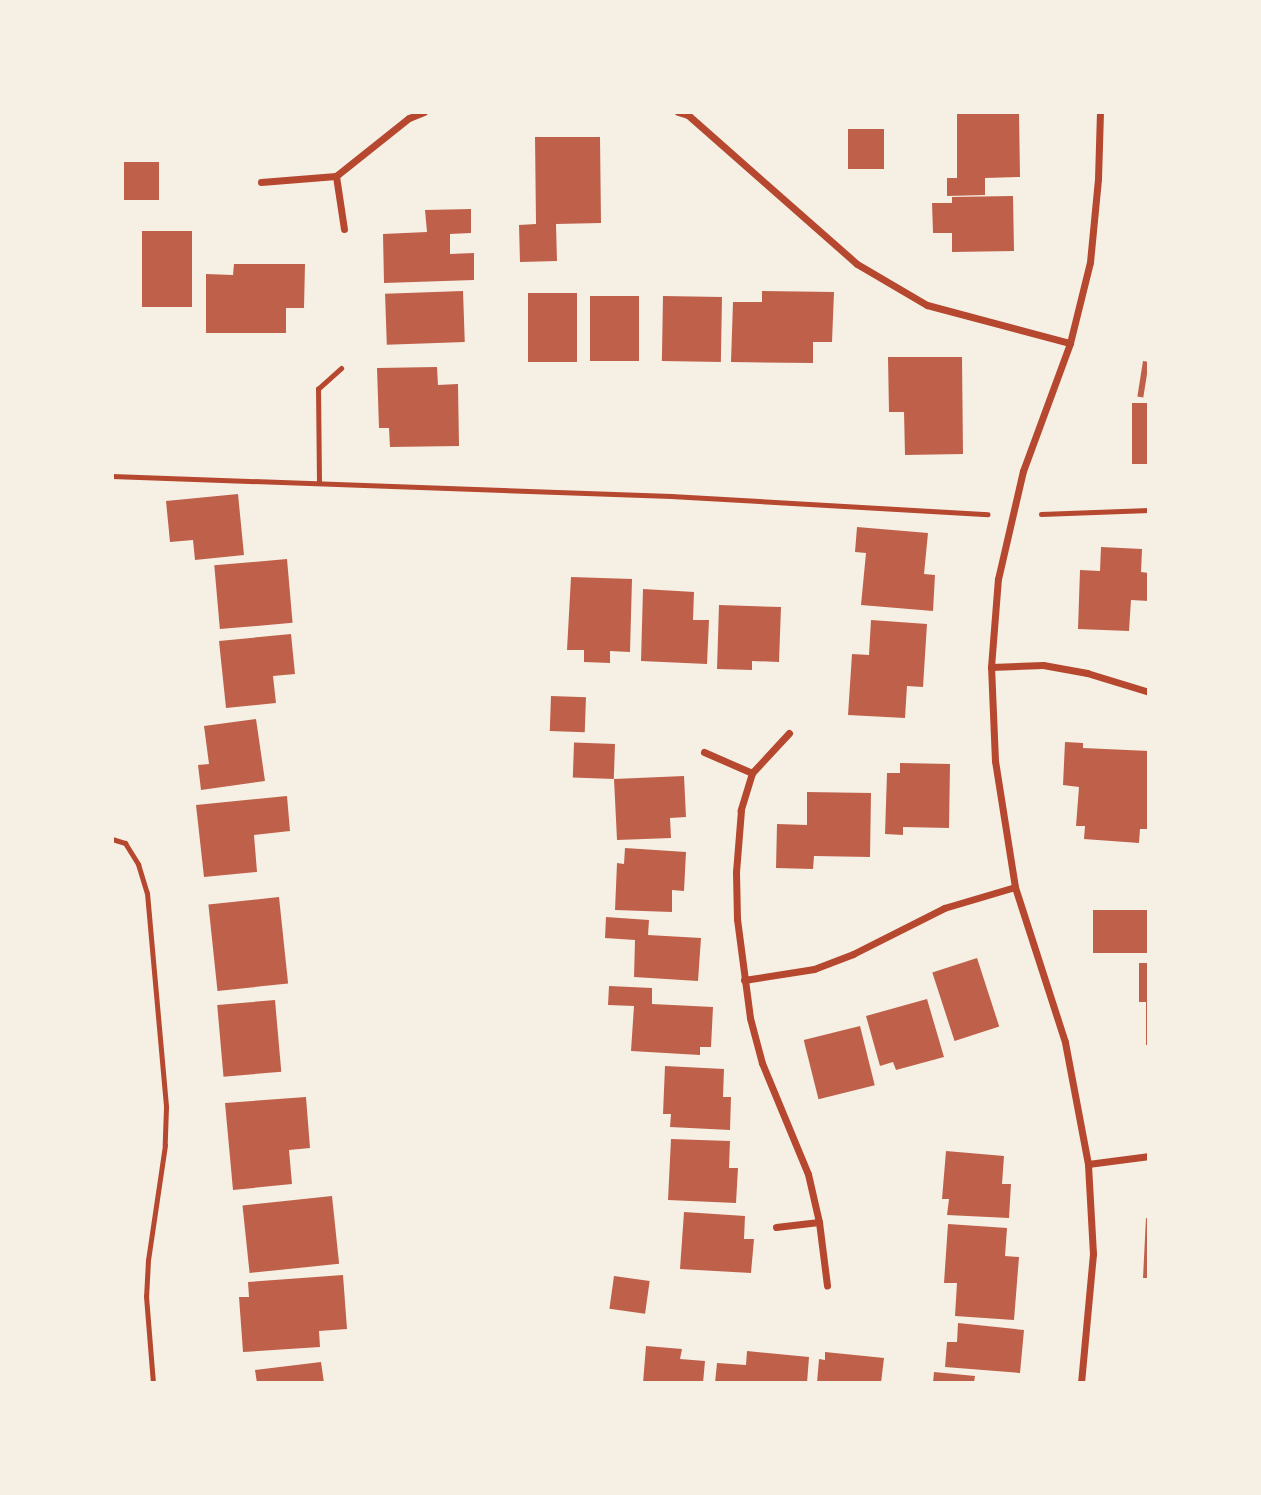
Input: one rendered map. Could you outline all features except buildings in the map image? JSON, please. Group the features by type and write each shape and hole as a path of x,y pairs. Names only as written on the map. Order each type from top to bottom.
{"street":[{"path":"261,182 336,176 409,118 424,112"},
{"path":"678,112 688,113 857,264 915,299 999,327 1070,343"},
{"path":"1081,1383 1093,1254 1088,1164 1065,1042 1015,887 995,761 991,667 999,579 1023,471 1070,343 1090,262 1098,179 1100,112"},
{"path":"336,176 344,229"},
{"path":"991,667 1043,665 1087,673 1149,692"},
{"path":"789,733 752,774 741,810 736,872 744,980 750,1018 762,1063 808,1174 819,1222 827,1285"},
{"path":"704,751 752,774"},
{"path":"744,980 814,968 853,954 944,908 1015,887"},
{"path":"1088,1164 1149,1156"},
{"path":"776,1227 819,1222"}],"lane":[{"path":"112,839 125,842 147,894 166,1107 165,1145 148,1260 146,1296 153,1383"}],"path":[{"path":"319,482 318,389 341,369"},
{"path":"112,476 671,496 1013,516 1149,510"}]}
